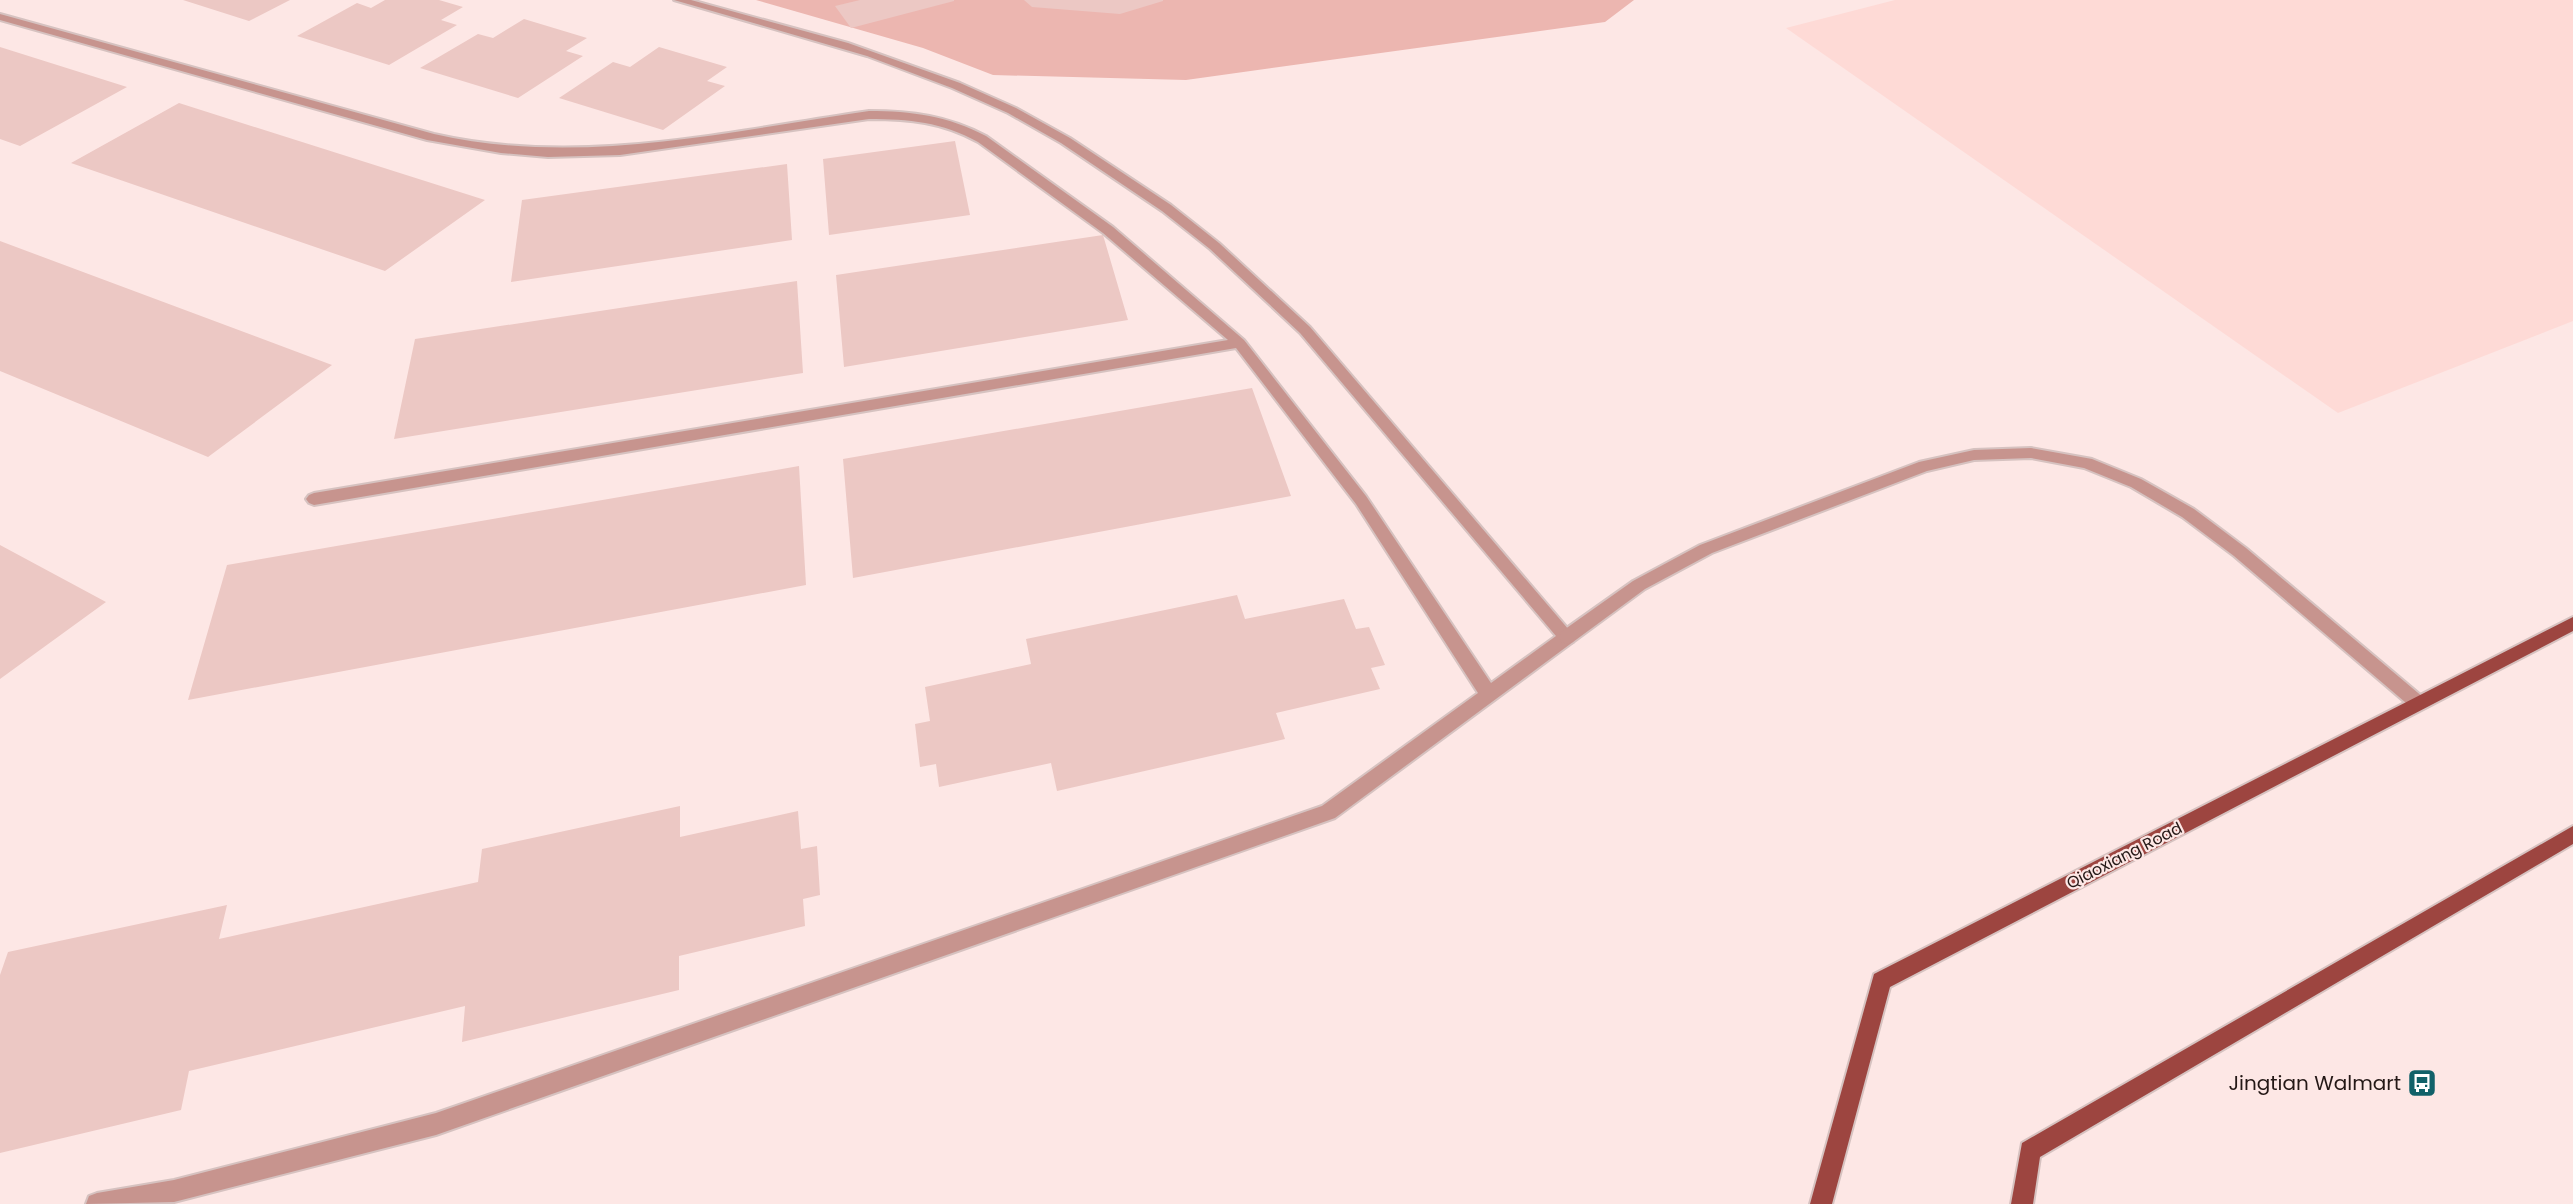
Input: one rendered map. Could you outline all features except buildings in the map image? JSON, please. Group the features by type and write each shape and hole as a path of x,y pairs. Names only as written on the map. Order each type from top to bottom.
{"main road":[{"name":"Qiaoxiang Road","path":"1821,1204 1881,981 2573,623"},
{"path":"2022,1204 2030,1151 2573,834"}],"street":[{"path":"679,0 829,40 899,63 968,90 1034,122 1099,159 1160,202 1210,240 1250,275 1305,330 1568,637"},
{"path":"0,17 431,137 499,151 558,154 620,152 869,115 933,118 960,127 982,139 1044,182 1163,276 1239,344 1361,500 1489,695"},
{"path":"314,500 1239,344"},
{"path":"97,1204 174,1191 436,1124 1328,812 1639,585 1706,549 1924,466 1974,455 2031,453 2087,463 2136,483 2188,513 2240,552 2418,704"}],"shaded area":[{"path":"756,0 1634,0 1605,22 1186,80 993,75 923,48"},
{"path":"1895,0 2573,0 2573,321 2338,413 1786,28"}],"place":[{"name":"Jingtian Walmart","path":"2422,1083"}]}
